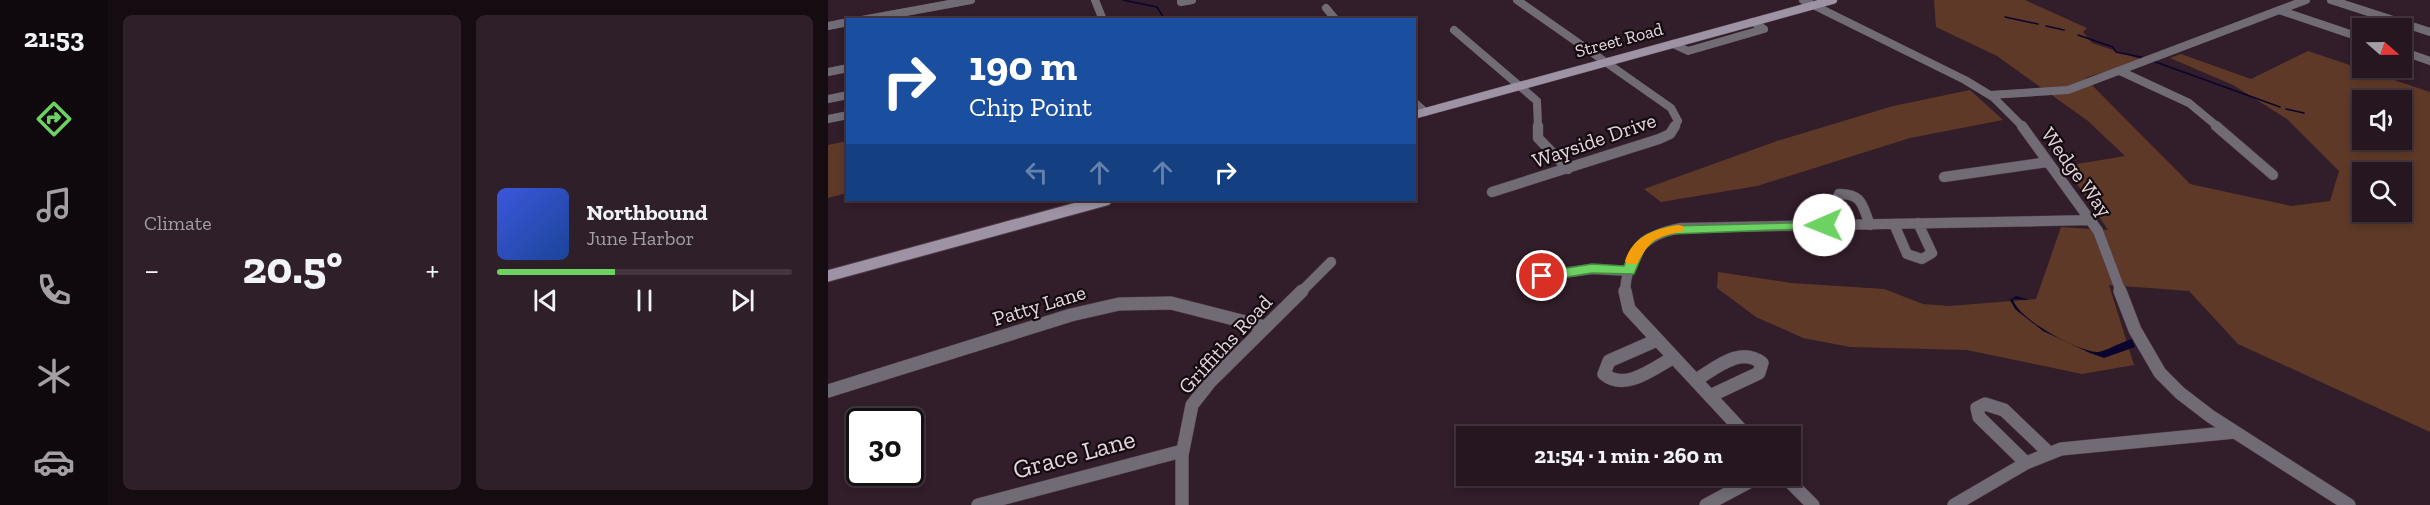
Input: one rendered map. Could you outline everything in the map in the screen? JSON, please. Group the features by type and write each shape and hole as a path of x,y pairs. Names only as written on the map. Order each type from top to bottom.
{"main road":[{"name":"Street Road","path":"1416,114 1833,0"},
{"path":"828,276 1102,201"}],"street":[{"path":"904,0 905,12"},
{"path":"873,18 971,0"},
{"path":"1095,0 1102,18"},
{"path":"1180,2 1192,0"},
{"path":"1517,0 1604,63"},
{"name":"Wedge Way","path":"1803,0 1989,94 2018,121 2092,220 2103,242 2135,330 2156,368 2180,393 2235,432 2349,505"},
{"path":"1989,94 2061,91 2306,0"},
{"path":"2331,0 2430,32"},
{"path":"1326,8 1334,18"},
{"path":"2279,10 2352,35"},
{"path":"828,26 846,22"},
{"path":"1673,44 1688,51 1764,29 1753,22"},
{"path":"1454,30 1538,104 1537,132 1541,143 1568,169"},
{"path":"2412,55 2430,61"},
{"name":"Wayside Drive","path":"1492,192 1659,140 1670,134 1677,125 1676,116 1671,108 1604,63"},
{"path":"828,72 846,68"},
{"path":"2120,70 2189,103 2273,175"},
{"path":"828,99 846,95"},
{"path":"1416,104 1425,112"},
{"path":"828,119 846,115"},
{"path":"1944,177 2048,162"},
{"path":"1846,225 1837,199 1839,194 1847,193 1859,198 1870,225"},
{"path":"1738,426 1629,309 1624,295 1629,271 1639,246 1653,235 1672,230 2092,220"},
{"path":"1894,224 1907,254 1922,259 1932,253 1918,224"},
{"name":"Griffiths Road","path":"1182,505 1182,451 1192,405 1210,382 1330,262"},
{"path":"1542,276 1592,268 1629,271"},
{"name":"Patty Lane","path":"828,391 1071,315 1119,304 1172,303 1265,327"},
{"path":"1657,340 1609,361 1604,374 1613,381 1626,381 1674,357"},
{"path":"1696,380 1743,355 1753,356 1762,363 1762,370 1759,373 1710,396"},
{"path":"2026,463 1979,417 1977,408 1980,405 1990,403 2003,408 2048,452"},
{"path":"1954,505 2048,452 2118,441 2235,432"},
{"name":"Grace Lane","path":"978,505 1182,451"},
{"path":"1706,505 1741,486"},
{"path":"1794,486 1813,505"}],"shaded area":[{"path":"1934,0 2025,0 2087,28 2083,32 2092,43 2143,60 2085,78 2190,184 2291,206 2330,201 2339,171 2287,119 2233,85 2170,58 2181,54 2251,79 2308,51 2352,66 2352,78 2388,78 2430,92 2430,432 2238,344 2189,291 2109,285 2134,365 2082,374 1967,350 1850,347 1803,338 1756,317 1717,288 1718,272 1791,283 1884,289 1923,304 1949,306 2036,299 2061,227 2108,230 2065,166 2125,156 2088,121 1997,56 1936,27"},
{"path":"1970,90 2003,120 1910,138 1757,186 1661,202 1644,189 1777,141 1893,106"},
{"path":"846,141 846,193 828,198 828,145"},
{"path":"2016,296 2029,300 2013,299 2025,316 2049,333 2076,346 2097,352 2132,339 2135,347 2104,358 2090,353 2043,331 2015,309 2010,300"}],"waterway":[{"path":"1123,0 1157,7 1164,18"},
{"path":"2005,17 2038,24"},
{"path":"2046,26 2064,30"},
{"path":"2078,35 2113,47 2116,52 2145,58"},
{"path":"2153,61 2280,107"},
{"path":"2286,109 2304,113"}],"slow traffic":[{"path":"1632,261 1635,251 1644,241 1653,235 1678,229"}],"route":[{"path":"1542,276 1592,268 1629,271 1635,251 1644,241 1662,232 1683,228 1824,225"}]}
